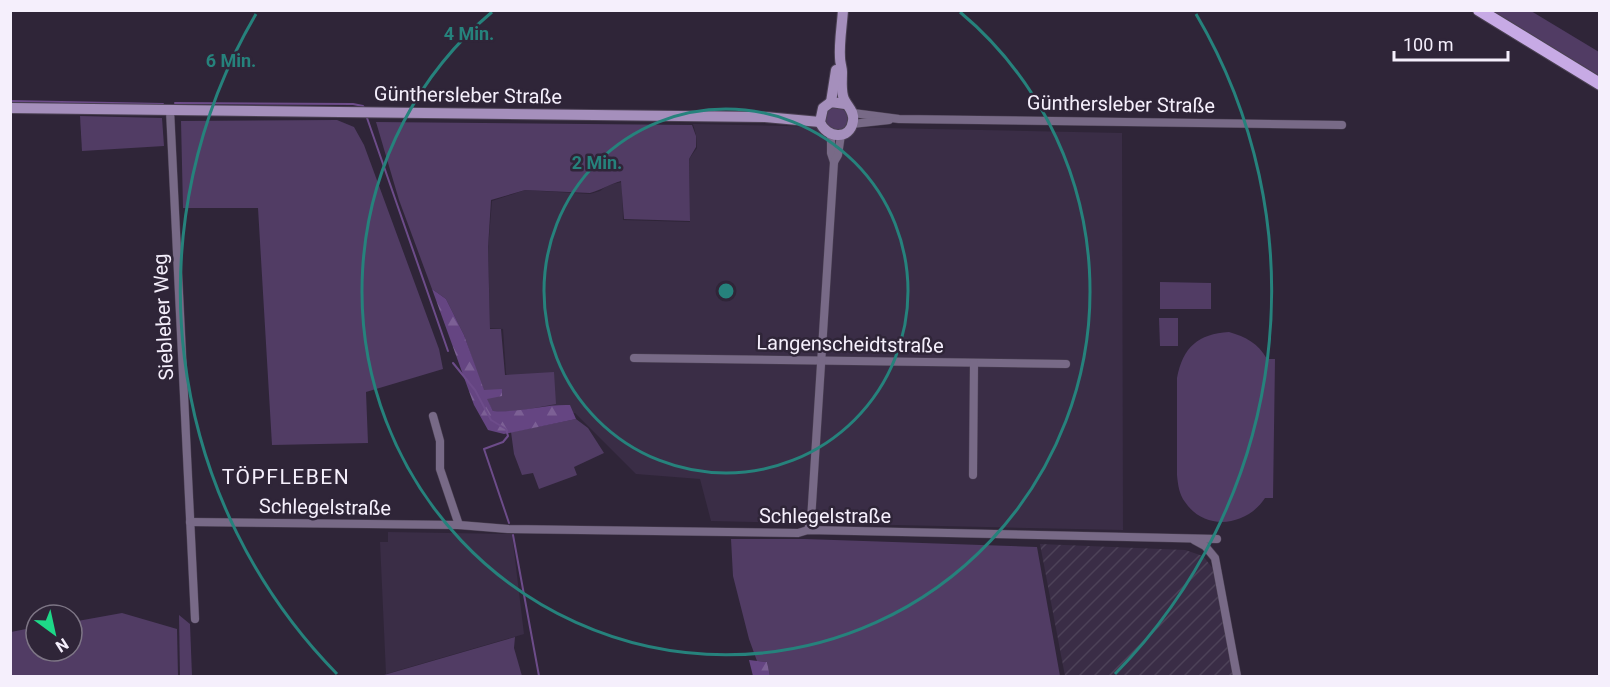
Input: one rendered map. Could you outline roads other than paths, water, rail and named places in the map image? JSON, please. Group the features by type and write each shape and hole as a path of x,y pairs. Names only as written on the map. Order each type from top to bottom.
{"main road":[{"path":"840,57 831,102 823,108 820,117 824,130 836,135 850,129 853,118 842,94 840,57 843,10"},
{"path":"1479,10 1599,84"},
{"path":"831,102 845,104"},
{"name":"Günthersleber Straße","path":"10,108 820,117"}],"street":[{"name":"Siebleber Weg","path":"170,110 195,619"},
{"name":"Günthersleber Straße","path":"853,118 1342,125"},
{"path":"808,530 811,520 822,361 834,162 831,153 836,135"},
{"name":"Langenscheidtstraße","path":"634,358 1066,364"},
{"path":"973,475 974,363"},
{"path":"433,416 440,441 440,469 459,525"},
{"name":"Schlegelstraße","path":"190,522 459,525 508,529 786,533 808,530 1217,539"},
{"path":"1191,539 1205,546 1215,558 1237,676"}],"waterway":[{"path":"10,101 163,104"},
{"path":"175,103 353,104 363,106 365,109"},
{"path":"366,115 448,351"},
{"path":"453,363 475,390 491,420 506,429 508,436 503,442 484,449 509,523"},
{"path":"513,535 539,676"}],"district":[{"name":"TÖPFLEBEN","path":"286,477"}]}
